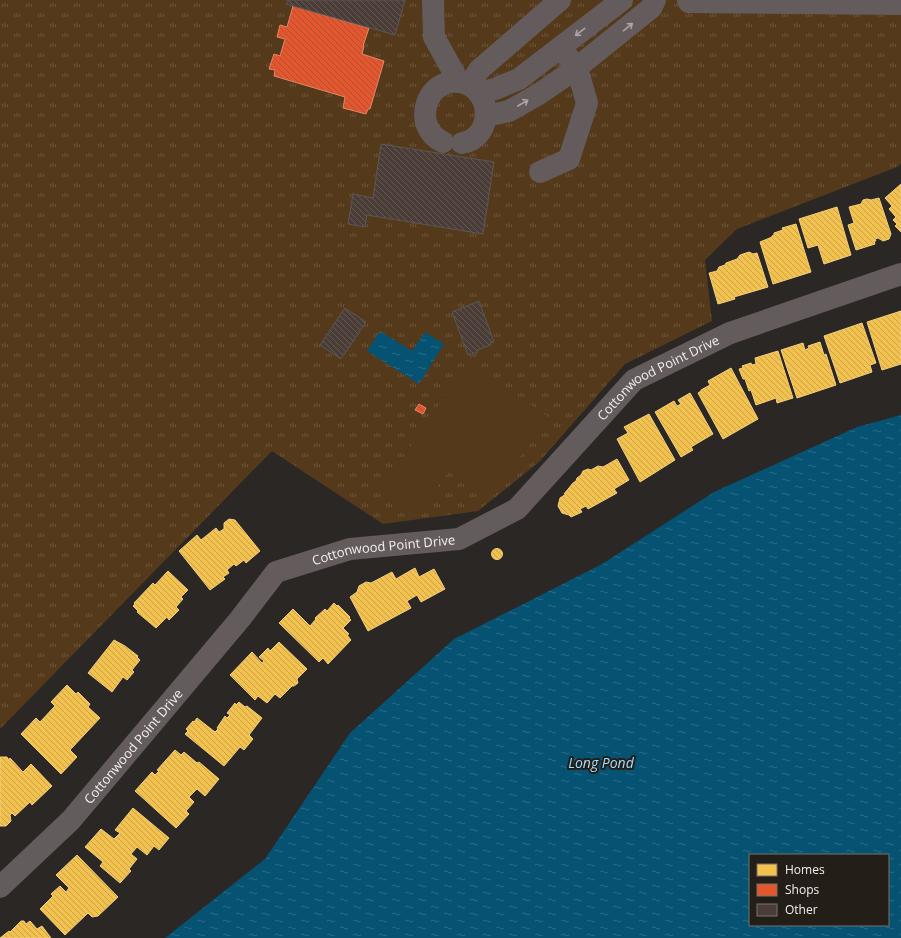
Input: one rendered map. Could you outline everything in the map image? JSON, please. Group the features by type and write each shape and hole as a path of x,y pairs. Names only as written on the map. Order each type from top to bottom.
{"street":[{"path":"433,0 434,37 469,87 484,100 486,116 482,130 476,137 467,142 438,140 431,133 426,124 424,114 426,103 431,94 438,87 448,83 469,87 495,89 519,78 622,0"},
{"path":"469,87 479,70 560,0"},
{"path":"486,116 509,111 539,94 577,68 652,8 655,0"},
{"path":"688,0 689,2 901,4"},
{"path":"540,172 569,159 587,103 577,68 560,48"},
{"name":"Cottonwood Point Drive","path":"0,887 71,820 240,619 276,572 350,549 459,539 517,508 634,380 730,333 901,274"}],"green space":[{"path":"0,0 901,0 901,164 897,167 737,229 705,260 712,321 625,364 539,462 478,511 383,524 272,451 0,729"},
{"path":"468,364 547,416 495,495 453,466 417,513 382,487"}],"water":[{"path":"380,331 412,351 425,332 444,344 419,384 367,351"},
{"name":"Long Pond","path":"901,415 901,938 165,938 265,859 350,733 454,639 602,564 714,492 857,427"}],"building: Homes":[{"path":"901,184 901,232 895,226 897,224 893,220 896,217 889,209 892,206 885,198"},
{"path":"879,198 891,234 889,239 883,241 878,238 875,239 875,244 856,250 848,225 854,223 849,207 861,204 863,200"},
{"path":"837,207 851,255 824,264 818,245 808,248 799,219"},
{"path":"796,224 811,272 773,284 760,242 772,237 774,233 783,230 782,228"},
{"path":"749,252 753,254 757,253 768,287 734,297 735,299 718,304 709,273 717,271 719,267 737,259 740,255"},
{"path":"901,311 901,364 882,370 867,322"},
{"path":"862,323 876,363 870,365 872,372 840,383 824,336"},
{"path":"820,342 824,355 826,354 836,385 797,398 781,350 803,343 805,350 809,348 808,346"},
{"path":"778,351 793,398 777,403 776,398 756,405 751,390 749,391 745,379 743,379 739,369 743,368 742,366 751,363 752,365 756,364 755,358"},
{"path":"731,368 758,419 723,439 698,393 710,385 708,381"},
{"path":"690,393 713,434 691,447 693,450 681,457 655,412 674,401 677,406 681,404 678,400"},
{"path":"649,414 675,460 640,482 617,439 628,433 624,427"},
{"path":"617,459 629,480 614,489 617,493 588,509 586,506 580,509 582,512 571,517 562,513 558,506 560,498 566,494 564,494 583,471 588,469 591,470 598,466 603,467"},
{"path":"229,519 235,520 260,551 246,563 244,560 236,566 234,564 227,570 229,573 223,577 225,579 210,590 179,551 197,535 201,540 216,528 219,532 224,529 224,523"},
{"path":"495,549 499,549 501,550 501,558 495,559 492,556 492,552"},
{"path":"415,568 419,577 434,569 445,589 421,602 417,595 407,601 411,608 368,631 350,597 357,592 359,586 366,582 371,583 392,572 396,579"},
{"path":"168,571 188,590 181,597 183,599 176,607 179,610 169,620 167,617 156,628 137,612 138,611 133,606 135,604 134,603 153,583 155,585"},
{"path":"334,603 350,617 349,618 351,620 343,628 349,634 347,635 351,640 328,664 323,658 319,662 279,623 293,609 310,626 316,619 315,618 325,609 327,611"},
{"path":"114,640 138,656 137,657 140,660 132,670 134,672 127,680 123,677 112,692 88,673"},
{"path":"279,642 307,669 297,679 298,683 292,686 280,698 275,694 267,703 258,696 255,700 230,675 252,652 262,663 264,661 259,657 268,648 270,651"},
{"path":"67,685 76,694 78,692 90,704 88,707 100,718 70,750 77,757 61,774 21,734 36,718 40,722 55,706 51,702"},
{"path":"239,702 245,707 247,706 262,718 249,735 253,739 244,750 240,747 224,766 185,734 188,731 186,729 197,718 215,732 225,716 227,718 230,715 227,713 235,703 236,705"},
{"path":"175,750 181,755 184,752 197,763 199,762 219,779 205,796 197,789 189,797 194,802 186,811 189,814 176,828 135,791 152,772 155,775 159,771 157,770"},
{"path":"0,757 7,757 9,760 10,758 23,772 31,764 52,786 32,805 30,802 15,816 12,813 10,815 11,821 6,826 0,826"},
{"path":"133,808 169,838 159,850 154,846 147,855 137,847 131,854 137,859 129,869 131,871 120,883 100,866 103,862 85,847 101,829 114,839 120,833 115,830"},
{"path":"77,855 118,897 98,916 92,917 88,913 65,935 40,909 53,896 51,894 60,886 66,892 69,888 56,875"},
{"path":"21,921 24,921 26,924 30,921 37,929 42,926 51,938 0,938 9,931 10,932"}],"building: Shops":[{"path":"293,6 369,28 362,54 384,61 370,109 368,109 366,114 343,108 345,97 274,76 275,70 269,69 274,54 280,56 285,39 277,37 280,25 287,27"},
{"path":"419,404 426,408 423,414 415,410"}],"building: Other":[{"path":"288,0 405,0 395,35 286,4"},
{"path":"381,144 494,162 483,234 367,215 365,227 348,224 353,194 373,198"},
{"path":"479,301 494,342 490,343 491,345 477,350 478,352 468,355 452,312"},
{"path":"345,308 366,322 341,359 320,345"}]}
